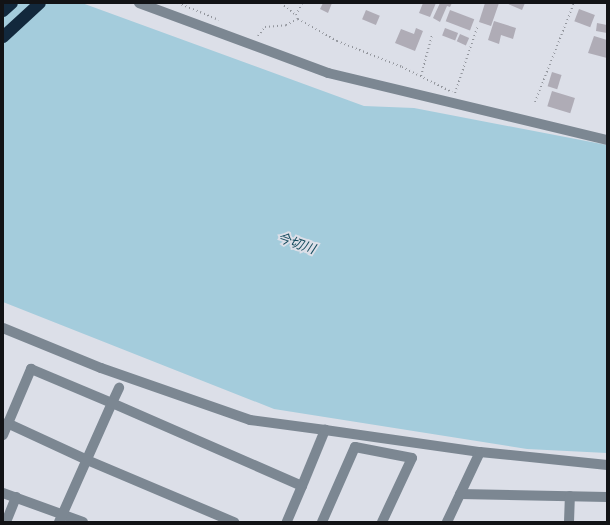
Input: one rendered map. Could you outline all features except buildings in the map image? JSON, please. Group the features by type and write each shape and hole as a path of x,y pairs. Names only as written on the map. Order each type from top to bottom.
{"highway":[{"path":"3,11 12,3"},
{"path":"3,37 40,3"}],"street":[{"path":"139,3 328,73 607,140"},
{"path":"3,328 101,368 250,420 480,452 607,464"},
{"path":"3,435 31,369 302,486"},
{"path":"61,518 119,388"},
{"path":"7,423 87,460 234,522"},
{"path":"287,522 325,430"},
{"path":"322,522 355,447 412,458 382,522"},
{"path":"447,522 480,452"},
{"path":"3,493 61,518 83,522"},
{"path":"460,494 607,497"},
{"path":"569,522 570,496"},
{"path":"6,522 16,498"}],"path":[{"path":"178,3 220,21"},
{"path":"281,3 298,19 337,41 421,76 455,93"},
{"path":"296,16 302,3"},
{"path":"535,102 574,3"},
{"path":"257,36 265,27 286,25 298,19"},
{"path":"448,94 455,96 477,28"},
{"path":"252,34 264,38"},
{"path":"421,76 432,35"}],"water":[{"name":"今切川","path":"3,3 82,3 364,106 414,108 607,145 607,453 527,449 274,409 3,302"}]}
